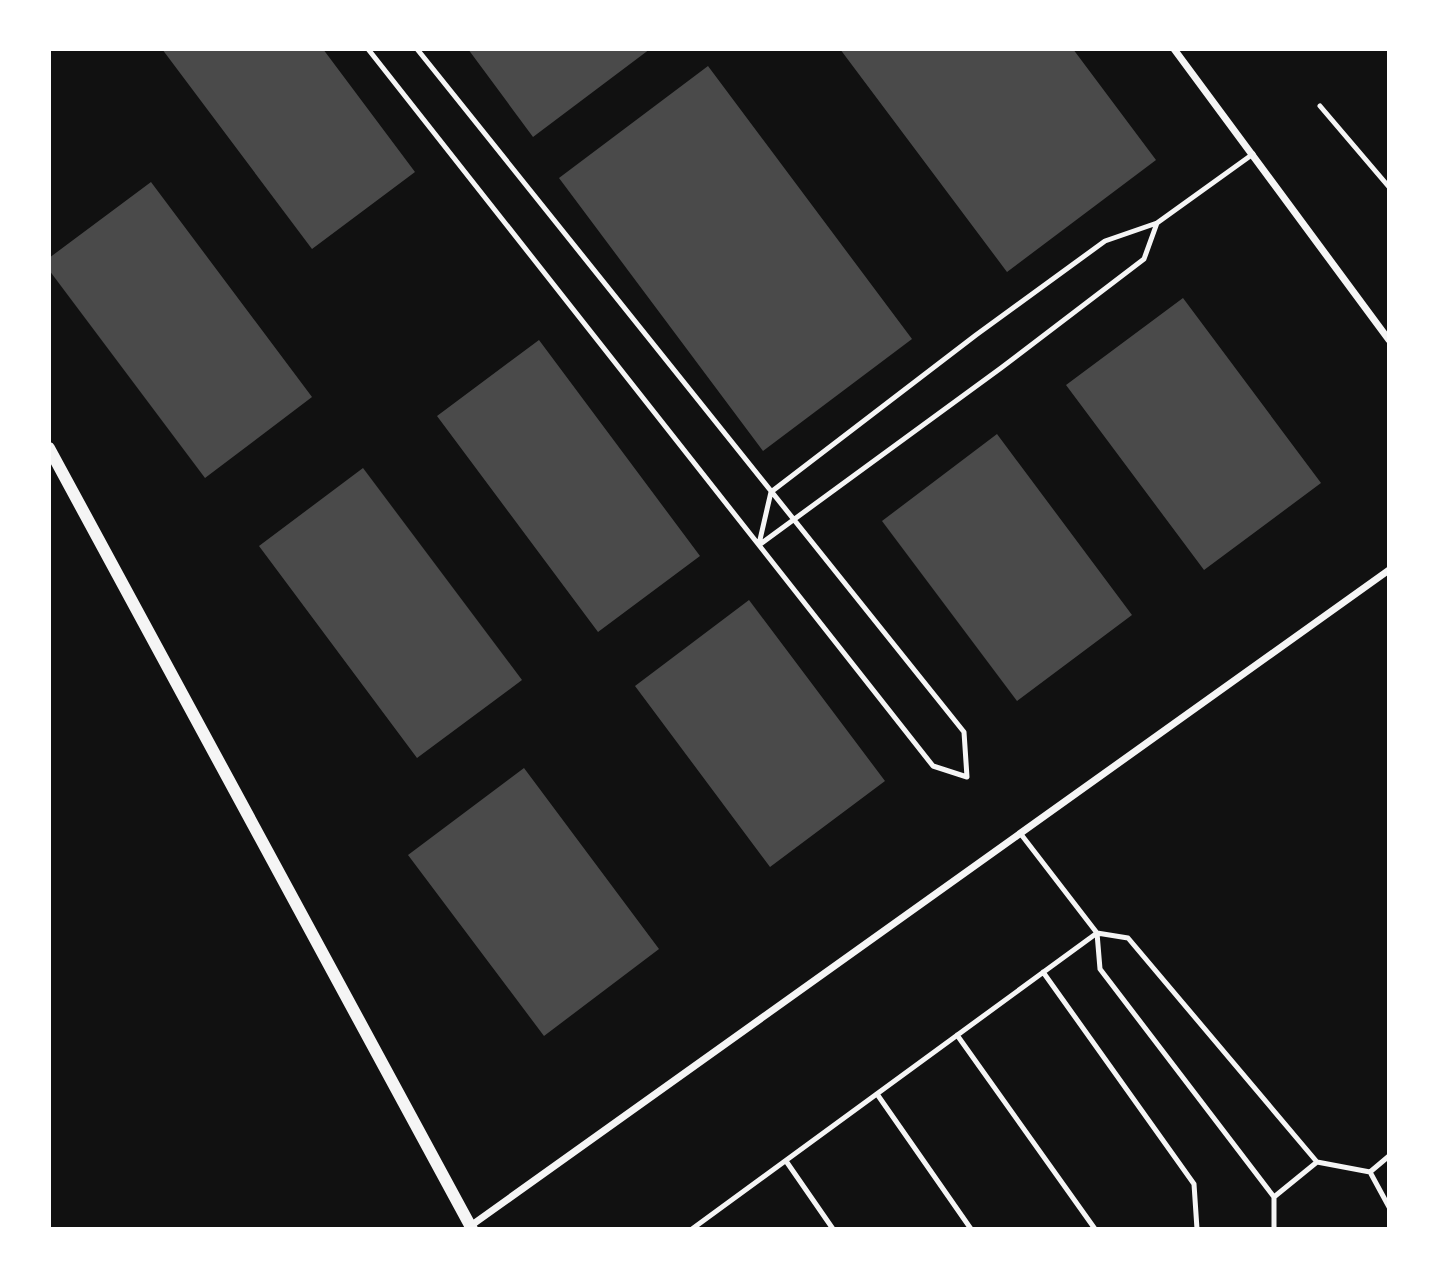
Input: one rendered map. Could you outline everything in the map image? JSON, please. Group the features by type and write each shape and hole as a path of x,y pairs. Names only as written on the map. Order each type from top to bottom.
{"street":[{"path":"1174,49 1389,340"},
{"path":"49,448 469,1228 1389,570"}],"lane":[{"path":"368,49 933,766 967,777 964,732 417,49"},
{"path":"1320,106 1389,187"},
{"path":"759,545 771,492 976,335 1105,242 1157,223 1253,154"},
{"path":"759,545 1001,368 1144,259 1157,223"},
{"path":"1020,833 1097,933 1100,969 1274,1197 1274,1229"},
{"path":"692,1229 701,1226 1097,933 1128,939 1317,1162 1370,1172"},
{"path":"1044,972 1194,1184 1197,1229"},
{"path":"957,1035 1095,1229"},
{"path":"877,1094 971,1229"},
{"path":"1370,1172 1389,1156"},
{"path":"786,1161 833,1229"},
{"path":"1274,1197 1317,1162"},
{"path":"1370,1172 1389,1207"}],"building":[{"path":"162,49 323,49 415,172 312,249"},
{"path":"468,49 650,49 533,137"},
{"path":"840,49 1073,49 1156,160 1007,272"},
{"path":"708,66 912,339 763,451 559,178"},
{"path":"151,182 312,397 205,478 49,270 49,258"},
{"path":"1183,298 1321,483 1204,570 1066,385"},
{"path":"539,340 700,556 598,632 437,416"},
{"path":"997,434 1132,615 1017,701 882,521"},
{"path":"363,468 522,680 417,758 259,546"},
{"path":"749,600 885,781 770,867 635,686"},
{"path":"524,768 659,949 544,1036 408,855"}]}
